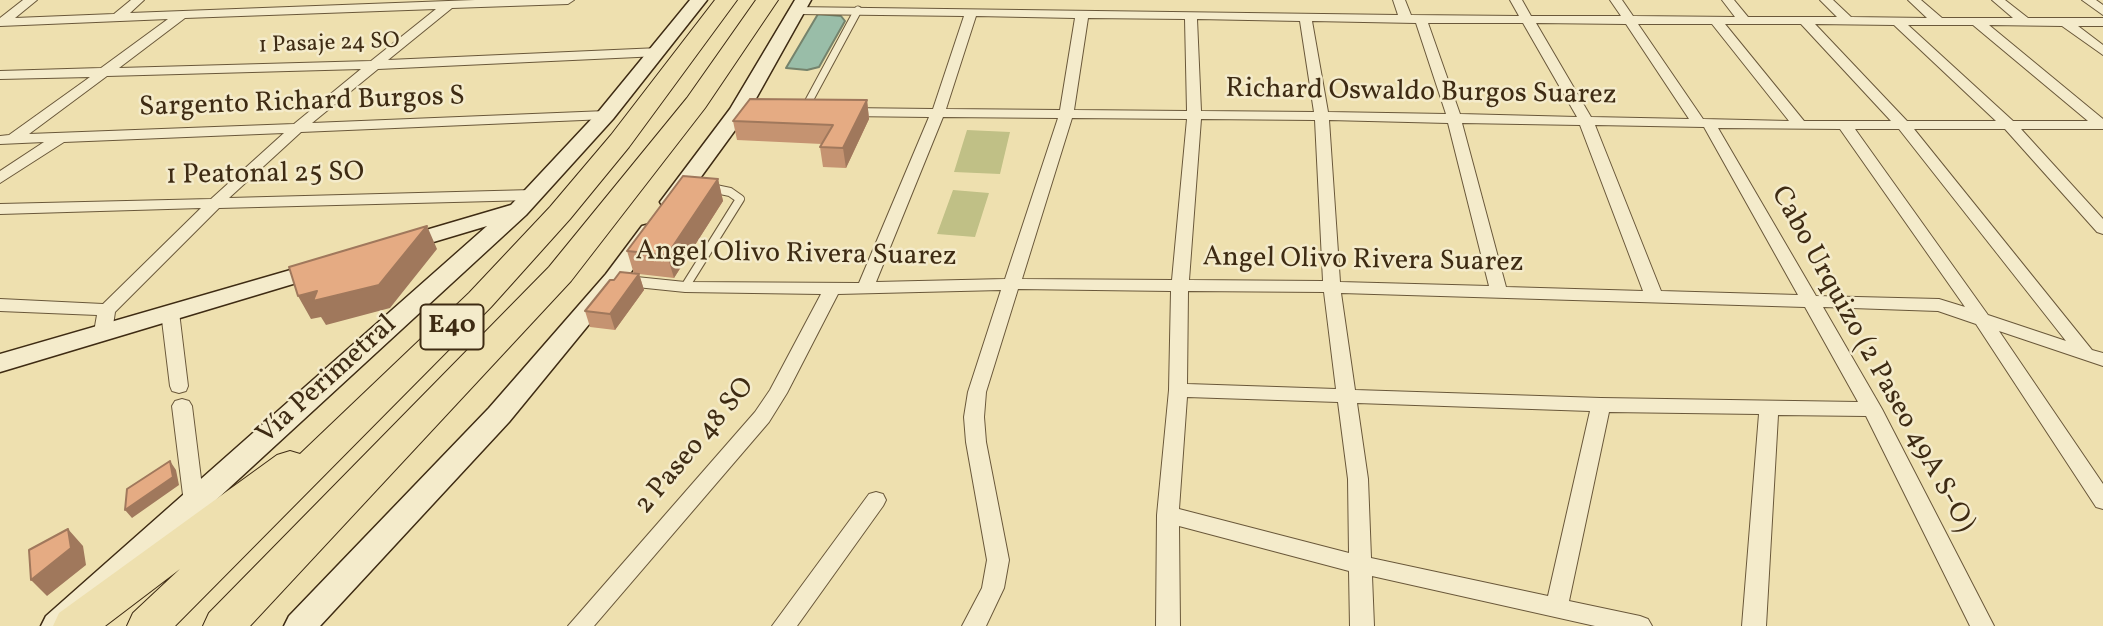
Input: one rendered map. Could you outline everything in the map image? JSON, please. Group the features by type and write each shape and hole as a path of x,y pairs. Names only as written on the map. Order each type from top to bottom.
{"highway":[{"name":"Vía Perimetral","path":"148,626 480,300 560,213 620,141 726,0"},
{"name":"E40","path":"224,626 561,274 696,103 766,0"},
{"path":"74,626 376,402"}],"street":[{"path":"1,22 32,0"},
{"path":"118,17 138,0"},
{"path":"1,22 182,15 329,5 568,0"},
{"name":"Vía Perimetral","path":"57,626 525,202 606,115 699,0"},
{"path":"974,626 993,588 998,560 974,417 977,392 1066,114 1075,14 1069,0"},
{"path":"1168,626 1168,515 1178,390 1180,284 1194,116 1185,16 1178,0"},
{"path":"1287,0 1298,17 1322,116 1332,287 1358,479 1362,626"},
{"path":"1399,0 1413,19 1454,118 1499,291"},
{"path":"1516,0 1585,119 1654,296"},
{"name":"Cabo Urquizo (2 Paseo 49A S-O)","path":"1616,0 1703,122 1810,300 1872,409 1982,626"},
{"path":"1728,0 1743,19"},
{"path":"1826,0 1847,20"},
{"path":"1914,0 1939,21"},
{"path":"1998,0 2024,21"},
{"path":"2088,0 2103,11"},
{"path":"105,321 215,203 296,129 375,65 441,3"},
{"path":"300,626 499,415 614,279 745,111 801,5 858,10 955,6 971,12 1413,19 2103,22"},
{"path":"866,287 938,113 971,12"},
{"path":"6,140 182,15"},
{"path":"1715,20 1800,125"},
{"path":"1896,20 2007,124 2103,229"},
{"path":"1805,21 1901,123 2085,353"},
{"path":"1976,21 2103,125"},
{"path":"2065,22 2103,51"},
{"name":"1 Pasaje 24 SO","path":"0,75 375,65 659,52"},
{"name":"Richard Oswaldo Burgos Suarez","path":"810,112 1585,119 1800,125 2103,125"},
{"name":"Sargento Richard Burgos S","path":"6,140 606,115"},
{"path":"1843,124 1981,318 2103,501"},
{"path":"0,178 60,139"},
{"path":"384,249 525,202"},
{"name":"1 Peatonal 25 SO","path":"0,208 215,203 525,202"},
{"path":"0,363 105,321 170,312 344,261"},
{"name":"Angel Olivo Rivera Suarez","path":"614,279 685,287 832,289 1013,284 1180,284 1939,305 2103,360"},
{"name":"2 Paseo 48 SO","path":"580,626 762,417 778,393 832,289"},
{"path":"0,305 105,321"},
{"path":"170,312 194,503"},
{"path":"1178,390 1601,405 1872,409"},
{"path":"1557,607 1601,405"},
{"path":"1754,626 1769,406"},
{"path":"784,626 876,500"},
{"path":"1168,515 1361,565 1640,626"}],"lane":[{"path":"810,112 858,10"},
{"path":"685,287 740,199 730,192 712,188"}],"green space":[{"path":"967,130 1010,132 1000,174 954,172"},
{"path":"953,190 989,193 975,237 937,234"}],"shaded area":[{"path":"818,14 841,16 845,21 819,67 807,70 786,68"}],"building":[{"path":"750,99 867,100 843,148 820,147 833,125 733,121"},
{"path":"683,176 718,179 667,255 627,251"},
{"path":"427,226 379,285 313,301 317,291 298,296 289,267"},
{"path":"620,272 639,274 610,314 585,311 610,280 614,280"},
{"path":"170,461 173,477 125,510 127,489"},
{"path":"68,529 71,548 31,580 29,550"}]}
